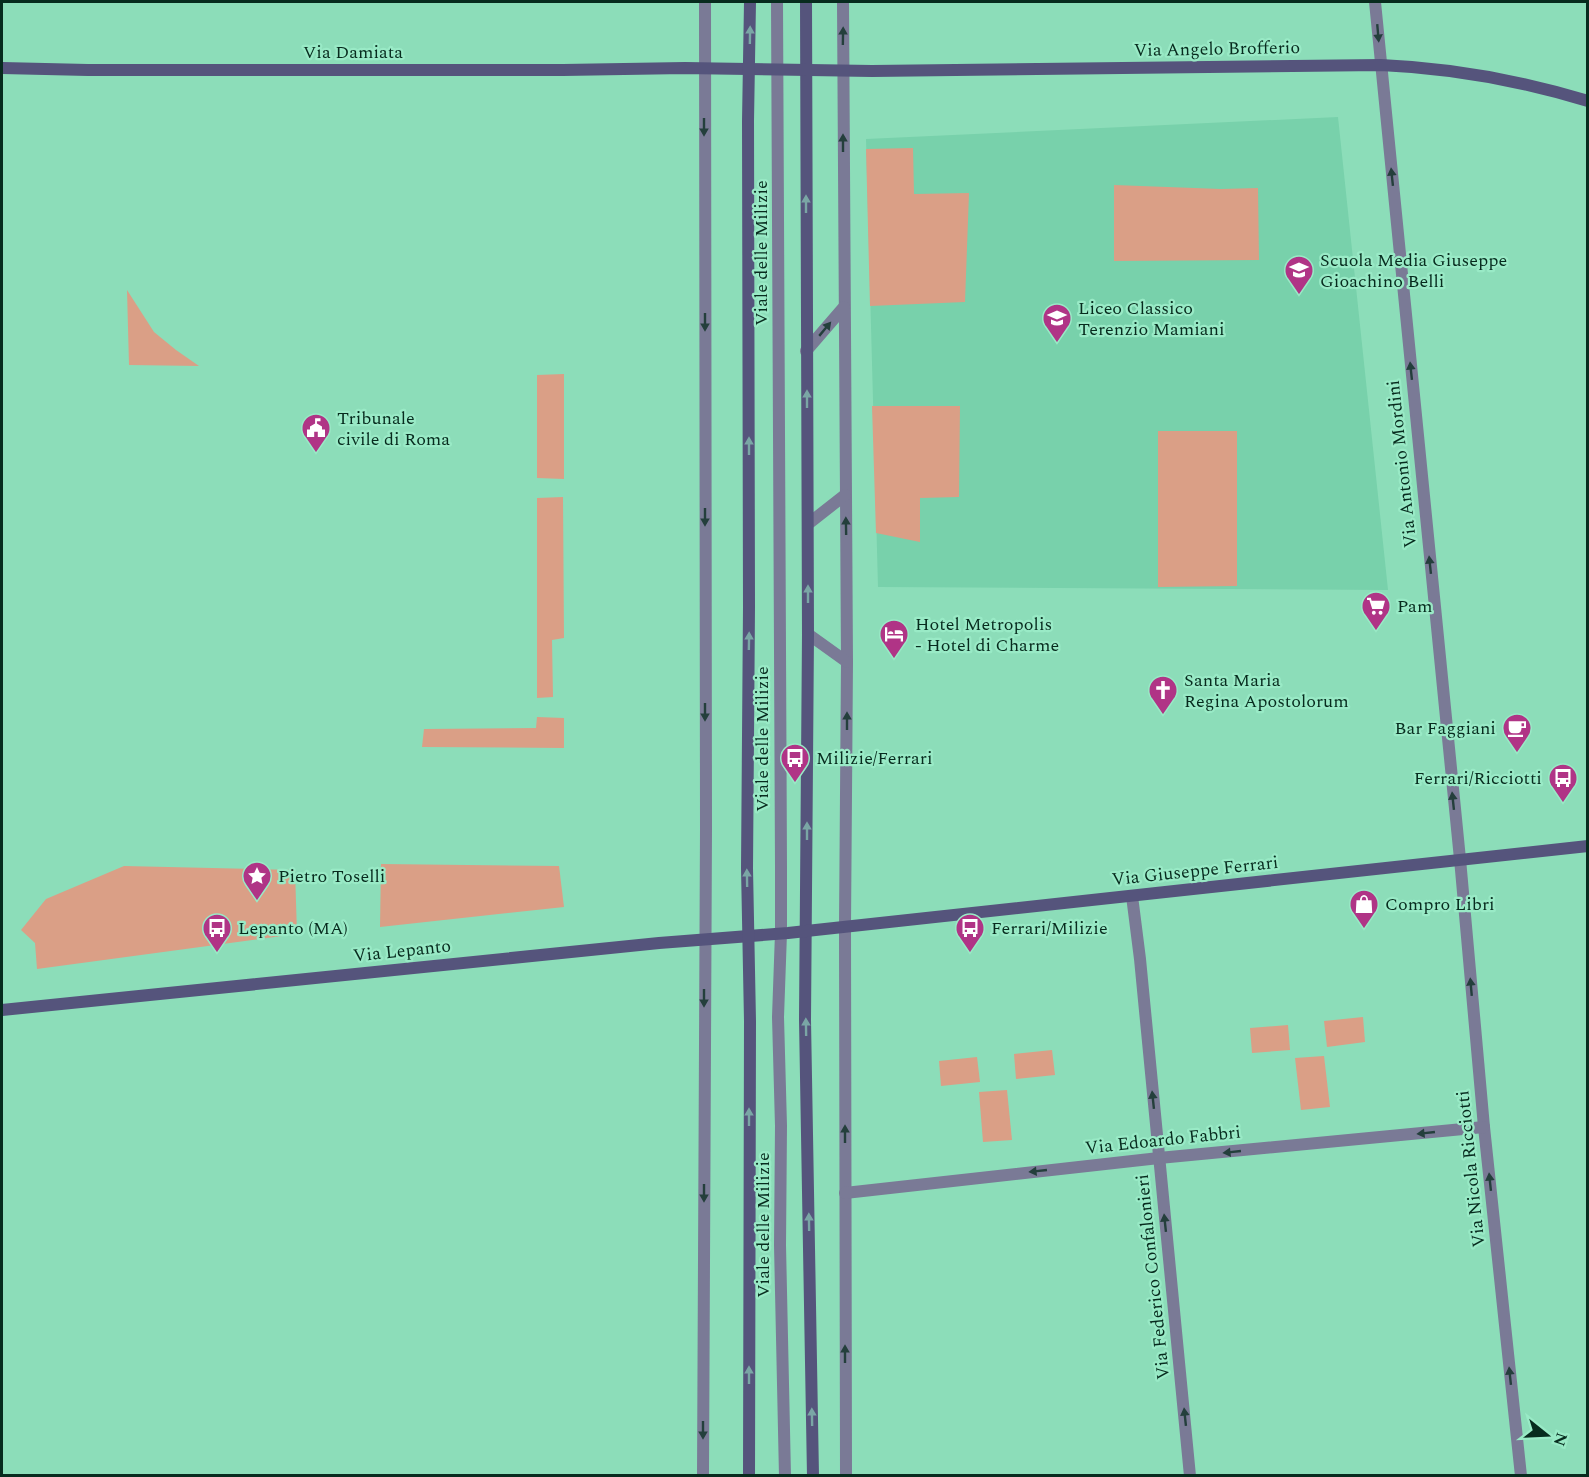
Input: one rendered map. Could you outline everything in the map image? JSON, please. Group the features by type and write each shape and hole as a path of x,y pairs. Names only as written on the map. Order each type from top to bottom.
{"street":[{"path":"703,1476 706,806 705,2"},
{"name":"Viale delle Milizie","path":"749,1476 750,1012 747,856 750,2"},
{"name":"Viale delle Milizie","path":"777,2 781,933 778,1017 785,1476"},
{"path":"806,2 808,634 805,1020 813,1476"},
{"path":"843,2 847,662 846,1476"},
{"name":"Via Antonio Mordini","path":"1375,2 1460,860"},
{"name":"Via Angelo Brofferio","path":"777,70 1381,65 1425,67 1488,76 1587,101"},
{"name":"Via Damiata","path":"2,68 88,70 704,68 777,70"},
{"path":"806,351 844,307"},
{"path":"808,524 845,495"},
{"path":"808,634 847,662"},
{"name":"Via Giuseppe Ferrari","path":"806,931 1587,846"},
{"name":"Via Nicola Ricciotti","path":"1460,860 1484,1127 1521,1476"},
{"name":"Via Federico Confalonieri","path":"1132,896 1190,1476"},
{"name":"Via Lepanto","path":"2,1010 293,979 806,931"},
{"name":"Via Edoardo Fabbri","path":"845,1193 1159,1158 1484,1127"}],"shaded area":[{"path":"1338,117 1388,590 878,587 866,139"},
{"path":"913,148 914,194 969,193 965,302 870,306 866,149"},
{"path":"1114,185 1258,188 1259,260 1114,261"},
{"path":"127,290 154,332 199,366 129,365"},
{"path":"564,374 564,479 537,478 537,375"},
{"path":"872,406 960,406 959,497 920,498 920,542 876,533"},
{"path":"1158,431 1237,431 1237,586 1158,587"},
{"path":"563,497 564,638 552,640 553,697 537,698 537,498"},
{"path":"537,717 564,718 564,748 422,747 424,729 536,728"},
{"path":"381,864 559,866 564,907 380,927"},
{"path":"124,866 295,870 297,934 37,969 35,943 21,930 46,899"},
{"path":"1363,1017 1365,1042 1327,1047 1324,1021"},
{"path":"1288,1025 1290,1050 1252,1053 1250,1028"},
{"path":"1052,1050 1055,1075 1016,1079 1014,1054"},
{"path":"1324,1056 1330,1107 1301,1110 1295,1058"},
{"path":"977,1057 980,1082 941,1086 939,1061"},
{"path":"1007,1090 1012,1140 983,1142 979,1092"}],"place":[{"name":"Scuola Media Giuseppe Gioachino Belli","path":"1299,296"},
{"name":"Liceo Classico Terenzio Mamiani","path":"1057,344"},
{"name":"Tribunale civile di Roma","path":"316,454"},
{"name":"Pam","path":"1376,632"},
{"name":"Hotel Metropolis - Hotel di Charme","path":"894,660"},
{"name":"Santa Maria Regina Apostolorum","path":"1163,716"},
{"name":"Bar Faggiani","path":"1517,754"},
{"name":"Milizie/Ferrari","path":"795,784"},
{"name":"Ferrari/Ricciotti","path":"1563,804"},
{"name":"Pietro Toselli","path":"257,902"},
{"name":"Compro Libri","path":"1364,930"},
{"name":"Lepanto (MA)","path":"217,954"},
{"name":"Ferrari/Milizie","path":"970,954"}]}
